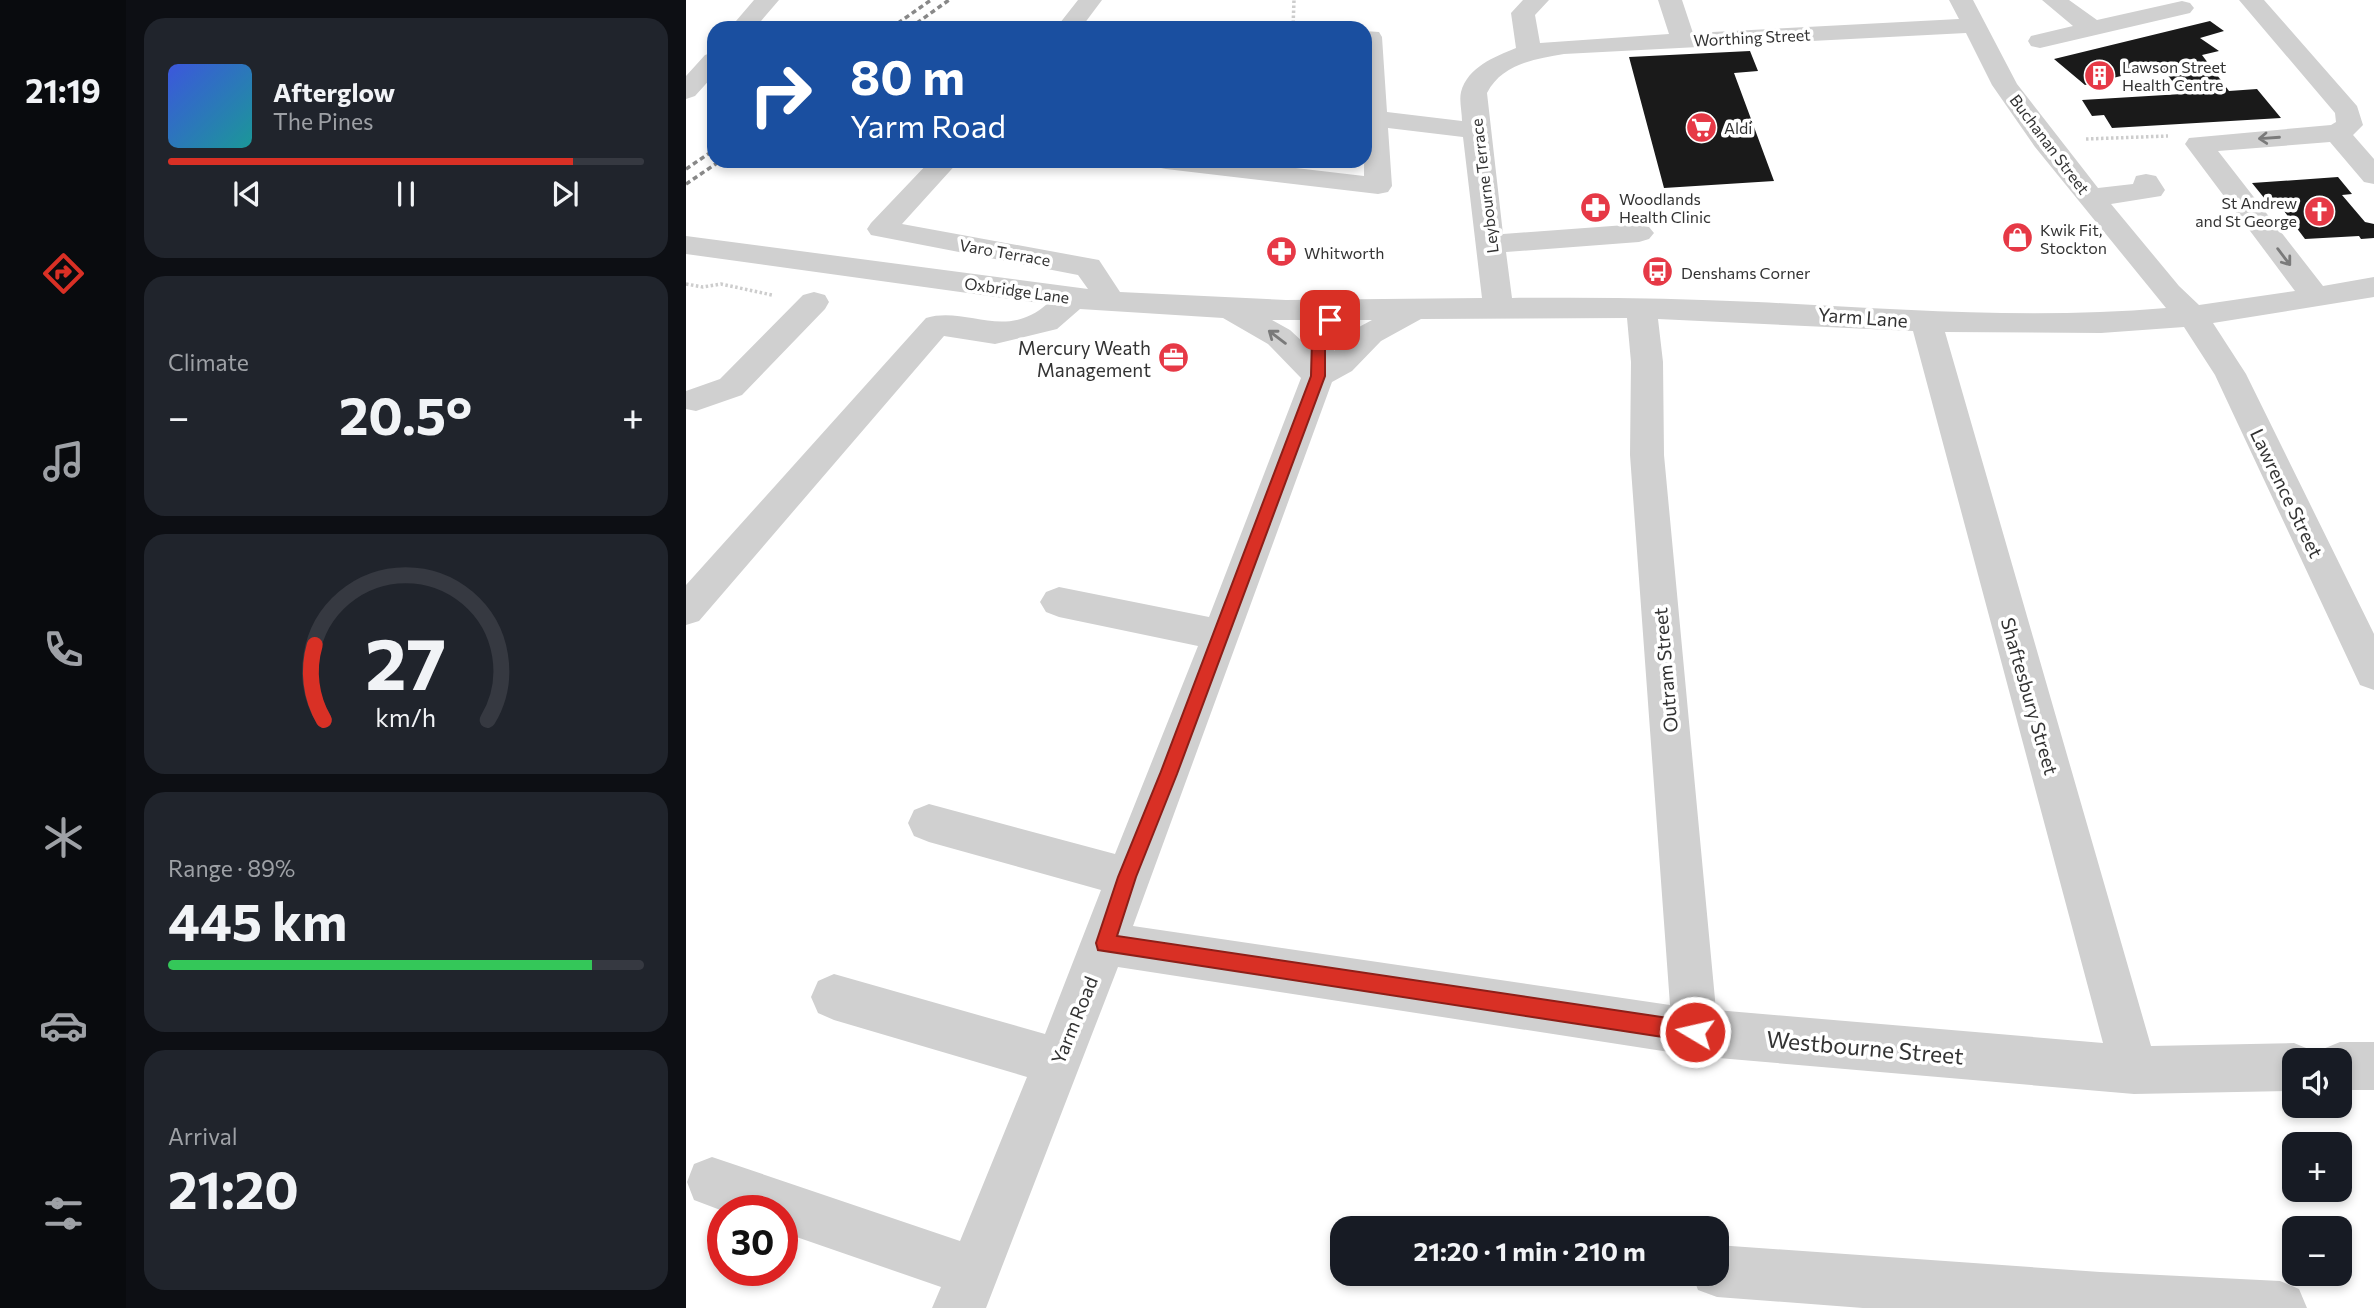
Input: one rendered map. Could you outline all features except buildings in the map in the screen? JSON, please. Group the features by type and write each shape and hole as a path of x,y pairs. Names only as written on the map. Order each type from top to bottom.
{"street":[{"path":"748,21 767,0"},
{"path":"1074,21 1090,0"},
{"path":"1529,52 1523,13 1537,0"},
{"path":"1670,0 1683,41"},
{"name":"Buchanan Street","path":"1961,0 2005,85 2045,141 2168,293 2193,317"},
{"path":"2054,0 2093,29"},
{"path":"2199,144 2337,133 2350,125 2348,113 2251,0"},
{"path":"2040,41 2182,8"},
{"name":"Worthing Street","path":"1529,52 1564,47 1976,25"},
{"name":"Leybourne Terrace","path":"1498,307 1476,130 1474,93 1483,76 1503,62 1529,52"},
{"path":"686,92 707,68"},
{"path":"1372,118 1476,130"},
{"path":"2337,133 2374,176"},
{"path":"1225,168 1378,186 1372,141"},
{"path":"2199,144 2316,298"},
{"name":"Varo Terrace","path":"938,168 881,229 1088,267 1111,302"},
{"path":"2090,198 2151,190 2147,182"},
{"path":"1490,244 1639,233"},
{"name":"Oxbridge Lane","path":"686,245 1111,302 1228,308 1350,309"},
{"name":"Yarm Lane","path":"1350,309 1642,308 1926,321 2100,323 2193,317 2374,287"},
{"path":"686,610 937,325 995,334 1046,322 1073,298"},
{"path":"689,403 730,387 814,302"},
{"path":"1228,308 1279,337 1318,376 1341,363 1370,334 1419,307"},
{"name":"Outram Street","path":"1642,308 1647,362 1647,455 1695,1032"},
{"name":"Yarm Road","path":"966,1290 1105,943 1127,877 1222,635 1318,376 1318,339 1330,320 1350,309"},
{"name":"Lawrence Street","path":"2193,317 2230,374 2374,674"},
{"name":"Shaftesbury Street","path":"1926,321 2134,1070"},
{"path":"1059,602 1222,635"},
{"path":"929,823 1127,877"},
{"name":"Westbourne Street","path":"1105,943 1695,1032 2134,1070 2282,1067"},
{"path":"834,997 1058,1062"},
{"path":"2352,1066 2374,1066"},
{"path":"712,1182 966,1290"},
{"path":"1729,1272 2100,1303 2280,1308"}],"path":[{"path":"1293,21 1294,0"},
{"path":"2045,141 2192,134 2199,144"},
{"path":"686,284 703,287 721,284 774,296"}],"railway":[{"path":"901,21 931,0"},
{"path":"920,21 949,0"},
{"path":"686,169 707,155"},
{"path":"686,184 710,168"}],"place":[{"name":"Lawson Street Health Centre","path":"2099,75"},
{"name":"Aldi","path":"1701,127"},
{"name":"Woodlands Health Clinic","path":"1596,207"},
{"name":"St Andrew and St George","path":"2320,211"},
{"name":"Kwik Fit, Stockton","path":"2017,238"},
{"name":"Whitworth","path":"1281,252"},
{"name":"Denshams Corner","path":"1658,272"},
{"name":"Mercury Weath Management","path":"1174,358"}],"route":[{"path":"1330,320 1318,339 1318,376 1169,774 1127,877 1105,943 1695,1032"}]}
